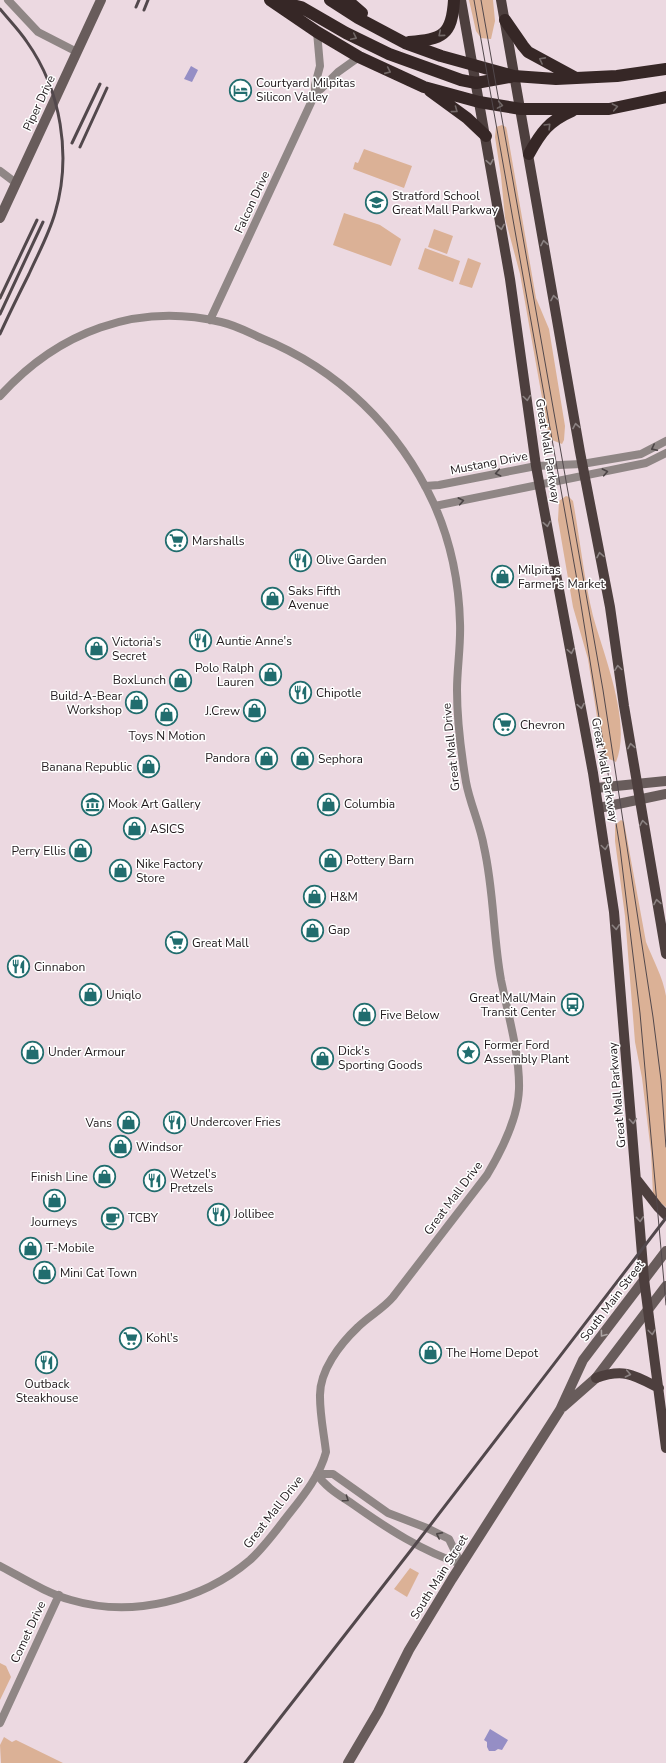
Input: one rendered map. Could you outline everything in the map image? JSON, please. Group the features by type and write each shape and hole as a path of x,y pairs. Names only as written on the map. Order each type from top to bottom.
{"highway":[{"path":"270,0 302,7 346,33 389,54 461,80 476,83 514,76"},
{"path":"270,0 317,32 359,57 424,87 479,102 521,109 609,109 666,97"},
{"path":"330,0 405,43 441,56 514,76 556,79 617,76 666,68"},
{"path":"347,0 380,30"},
{"path":"405,43 429,41 443,34 453,18 454,0"},
{"path":"505,20 522,46 528,52 577,78"},
{"path":"424,87 467,118 486,136"},
{"path":"529,154 543,130 551,122 576,109"}],"main road":[{"name":"Piper Drive","path":"0,218 101,0"},
{"name":"Great Mall Parkway","path":"461,0 510,279 536,466 596,788 614,912 644,1279 666,1448"},
{"path":"501,0 582,464 610,607 637,784 666,954"},
{"path":"596,788 666,781"},
{"path":"599,808 666,794"},
{"path":"637,1180 658,1208 666,1215"},
{"name":"South Main Street","path":"348,1763 378,1712 409,1650 461,1564 560,1410 583,1360 666,1252"},
{"name":"South Main Street","path":"560,1410 596,1378 666,1286"},
{"path":"596,1378 618,1373 629,1373 659,1388"}],"street":[{"path":"8,0 38,32 77,52"},
{"name":"Falcon Drive","path":"315,94 315,85 320,66 317,32"},
{"name":"Falcon Drive","path":"210,320 315,94 338,72 359,57"},
{"path":"0,171 16,183"},
{"name":"Great Mall Drive","path":"0,396 20,375 44,356 72,339 94,329 142,318 178,316 210,320 234,326 273,342 309,362 340,384 364,404 390,433 425,486 435,506 456,578 460,623 457,690 461,744 470,800 484,847 492,894 501,976 518,1074 519,1094 505,1140 493,1164 478,1187 393,1297 380,1310 357,1328 328,1366 322,1383 320,1396 326,1452 317,1474 304,1494 260,1550 240,1568 208,1588 176,1600 141,1606 108,1606 72,1600 59,1596 0,1566"},
{"name":"Mustang Drive","path":"425,486 439,485 536,466 582,464 641,454 666,440"},
{"path":"435,506 646,463 666,453"},
{"name":"Great Mall Drive","path":"317,1474 324,1484 379,1522 432,1553 461,1564"},
{"name":"Great Mall Drive","path":"317,1474 333,1474 388,1513 427,1528 449,1539 461,1564"},
{"name":"Comet Drive","path":"0,1723 59,1596"}],"shaded area":[{"path":"469,0 493,0 495,21 491,39 481,38 476,31"},
{"path":"191,66 198,70 192,82 184,79"},
{"path":"502,125 506,127 507,131 536,298 549,329 565,426 564,440 562,444 552,440 549,437 520,274 505,218 495,137 496,127"},
{"path":"364,149 412,166 404,188 353,169 355,162 358,163"},
{"path":"344,213 380,225 401,239 391,266 333,245"},
{"path":"434,229 453,236 447,254 428,247"},
{"path":"425,248 460,261 453,282 418,269"},
{"path":"468,258 481,263 472,288 459,284"},
{"path":"566,496 573,501 593,616 615,689 619,709 621,728 620,746 616,762 603,756 588,659 573,607 558,520 559,501"},
{"path":"621,820 624,822 646,942 660,975 666,996 666,1207 653,1195 651,1152 642,1078 635,1042 625,916 615,841 615,825"},
{"path":"410,1568 419,1573 407,1597 394,1589"},
{"path":"0,1663 6,1666 11,1677 0,1700"},
{"path":"490,1729 508,1740 502,1750 498,1749 495,1751 489,1751 487,1742 484,1740"},
{"path":"4,1737 12,1742 16,1740 63,1763 1,1763 0,1745"}],"tram line":[{"path":"474,0 577,580 620,848 640,1013 666,1305"},
{"path":"481,0 603,690 653,1017 661,1080 666,1147"}],"railway":[{"path":"136,7 139,0"},
{"path":"144,10 148,0"},
{"path":"0,9 27,42 39,61 55,102 63,147 63,169 60,191 50,229 0,334"},
{"path":"72,143 100,84"},
{"path":"80,147 107,88"},
{"path":"0,298 37,220"},
{"path":"0,314 43,222"},
{"path":"245,1763 415,1545 666,1218"}],"place":[{"name":"Courtyard Milpitas Silicon Valley","path":"240,90"},
{"name":"Stratford School Great Mall Parkway","path":"377,203"},
{"name":"Marshalls","path":"176,541"},
{"name":"Olive Garden","path":"300,560"},
{"name":"Milpitas Farmer's Market","path":"502,577"},
{"name":"Saks Fifth Avenue","path":"273,598"},
{"name":"Auntie Anne's","path":"200,641"},
{"name":"Victoria's Secret","path":"97,649"},
{"name":"Polo Ralph Lauren","path":"270,675"},
{"name":"BoxLunch","path":"181,680"},
{"name":"Chipotle","path":"301,693"},
{"name":"Build-A-Bear Workshop","path":"137,703"},
{"name":"J.Crew","path":"255,711"},
{"name":"Toys N Motion","path":"167,715"},
{"name":"Chevron","path":"505,725"},
{"name":"Pandora","path":"266,758"},
{"name":"Sephora","path":"303,759"},
{"name":"Banana Republic","path":"148,767"},
{"name":"Mook Art Gallery","path":"93,804"},
{"name":"Columbia","path":"328,804"},
{"name":"ASICS","path":"135,829"},
{"name":"Perry Ellis","path":"81,851"},
{"name":"Pottery Barn","path":"331,860"},
{"name":"Nike Factory Store","path":"120,871"},
{"name":"H&M","path":"314,897"},
{"name":"Gap","path":"312,930"},
{"name":"Great Mall","path":"176,943"},
{"name":"Cinnabon","path":"18,967"},
{"name":"Uniqlo","path":"91,995"},
{"name":"Great Mall/Main Transit Center","path":"572,1005"},
{"name":"Five Below","path":"365,1015"},
{"name":"Under Armour","path":"32,1052"},
{"name":"Former Ford Assembly Plant","path":"468,1052"},
{"name":"Dick's Sporting Goods","path":"322,1058"},
{"name":"Undercover Fries","path":"175,1122"},
{"name":"Vans","path":"128,1123"},
{"name":"Windsor","path":"120,1147"},
{"name":"Finish Line","path":"104,1177"},
{"name":"Wetzel's Pretzels","path":"154,1181"},
{"name":"Journeys","path":"54,1201"},
{"name":"Jollibee","path":"218,1214"},
{"name":"TCBY","path":"113,1218"},
{"name":"T-Mobile","path":"30,1248"},
{"name":"Mini Cat Town","path":"44,1273"},
{"name":"Kohl's","path":"131,1338"},
{"name":"The Home Depot","path":"431,1353"},
{"name":"Outback Steakhouse","path":"47,1363"}]}
